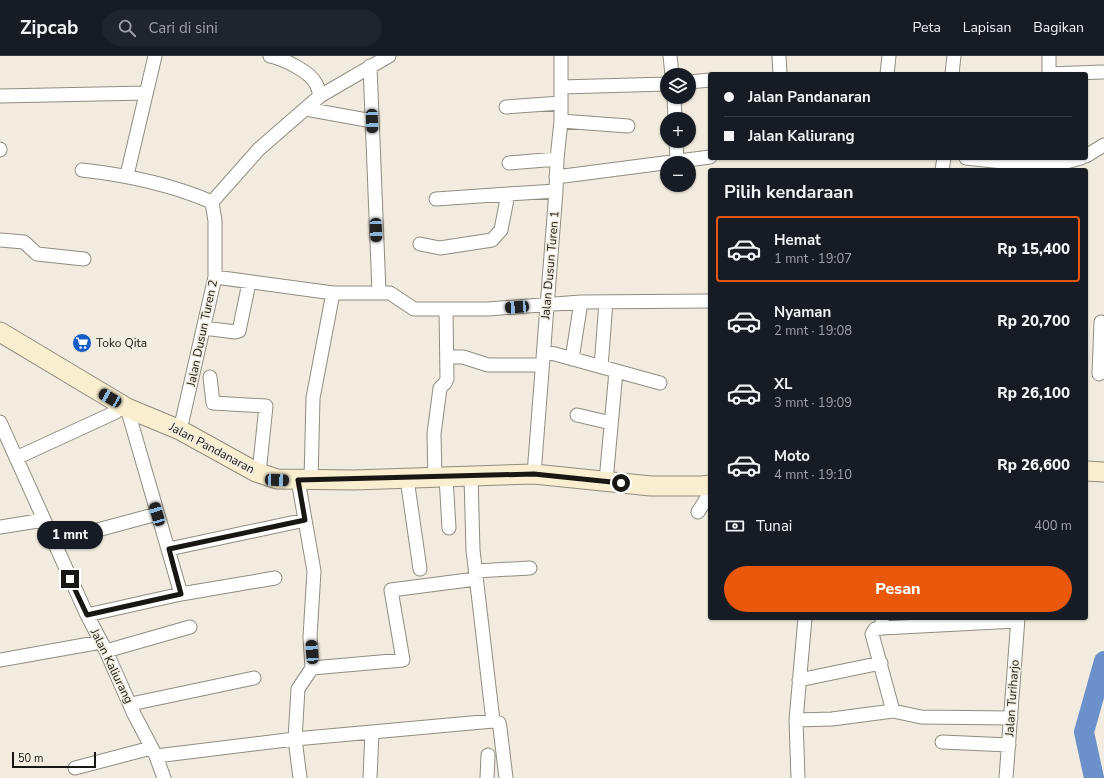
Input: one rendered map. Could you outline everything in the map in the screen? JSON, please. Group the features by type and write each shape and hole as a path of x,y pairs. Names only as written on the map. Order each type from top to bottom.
{"main road":[{"name":"Jalan Pandanaran","path":"0,332 122,410 180,430 258,473 277,480 534,474 651,486 708,485"},
{"path":"1088,471 1104,472"}],"street":[{"path":"127,175 155,56"},
{"path":"270,56 279,58 300,69 315,82 320,96"},
{"path":"82,170 127,175 185,190 212,202 259,149 320,96 389,56"},
{"name":"Jalan Dusun Turen 1","path":"534,474 561,121 561,56"},
{"path":"670,56 671,68"},
{"path":"779,56 780,72"},
{"path":"887,72 889,56"},
{"path":"952,72 954,56"},
{"path":"1049,56 1049,72"},
{"path":"370,66 378,292"},
{"path":"1088,73 1102,72"},
{"path":"696,81 708,80"},
{"path":"561,87 660,84"},
{"path":"0,96 146,93"},
{"path":"506,107 560,103"},
{"path":"306,109 372,121"},
{"path":"561,121 628,126"},
{"path":"1088,155 1104,145"},
{"path":"696,158 708,157"},
{"path":"509,163 557,159"},
{"path":"989,160 1047,165 1071,160"},
{"path":"556,177 660,162"},
{"path":"436,199 556,191"},
{"path":"420,244 440,248 492,240 501,230 508,194"},
{"name":"Jalan Dusun Turen 2","path":"180,430 215,277 215,221 212,202"},
{"path":"0,240 24,242 37,254 84,259"},
{"path":"215,277 249,283 333,293 390,293 414,309 446,310 581,302 708,301"},
{"path":"204,328 235,332 239,331 249,283"},
{"path":"300,778 295,739 298,689 312,668 310,637 314,571 305,520 304,480 313,398 333,293"},
{"path":"572,359 581,302"},
{"path":"601,367 606,302"},
{"path":"446,310 447,379 445,384 440,388 434,434 449,528"},
{"path":"1096,373 1101,322"},
{"path":"544,351 660,384"},
{"path":"447,357 463,357 488,365 542,365"},
{"path":"606,481 616,371"},
{"path":"210,377 213,403 266,406 258,473"},
{"path":"16,458 122,410 169,549 181,594"},
{"path":"577,415 611,423"},
{"name":"Jalan Kaliurang","path":"0,422 53,542 87,615 104,646 164,778"},
{"path":"471,476 473,550 493,721"},
{"path":"407,478 420,569"},
{"path":"698,512 708,495"},
{"path":"53,542 157,514"},
{"path":"0,527 44,520"},
{"path":"169,549 305,520"},
{"path":"312,668 403,660 391,590 476,575 530,568"},
{"path":"87,615 181,594 275,578"},
{"path":"798,778 796,720 805,620"},
{"path":"893,711 872,634 882,623 1018,620"},
{"name":"Jalan Turiharjo","path":"1006,778 1018,620"},
{"path":"0,660 104,646 190,627"},
{"path":"799,680 880,663"},
{"path":"131,704 254,678"},
{"path":"796,720 832,719 893,711 922,717 1011,718"},
{"path":"75,768 153,752 493,721 499,723 506,778"},
{"path":"370,778 372,732"},
{"path":"942,742 1009,745"},
{"path":"487,778 488,755"}],"waterway":[{"path":"1094,778 1084,732 1104,661"}],"place":[{"name":"Toko Qita","path":"82,343"}],"route":[{"path":"70,579 87,615 181,594 169,549 305,520 298,480 354,480 534,474 621,483"}]}
